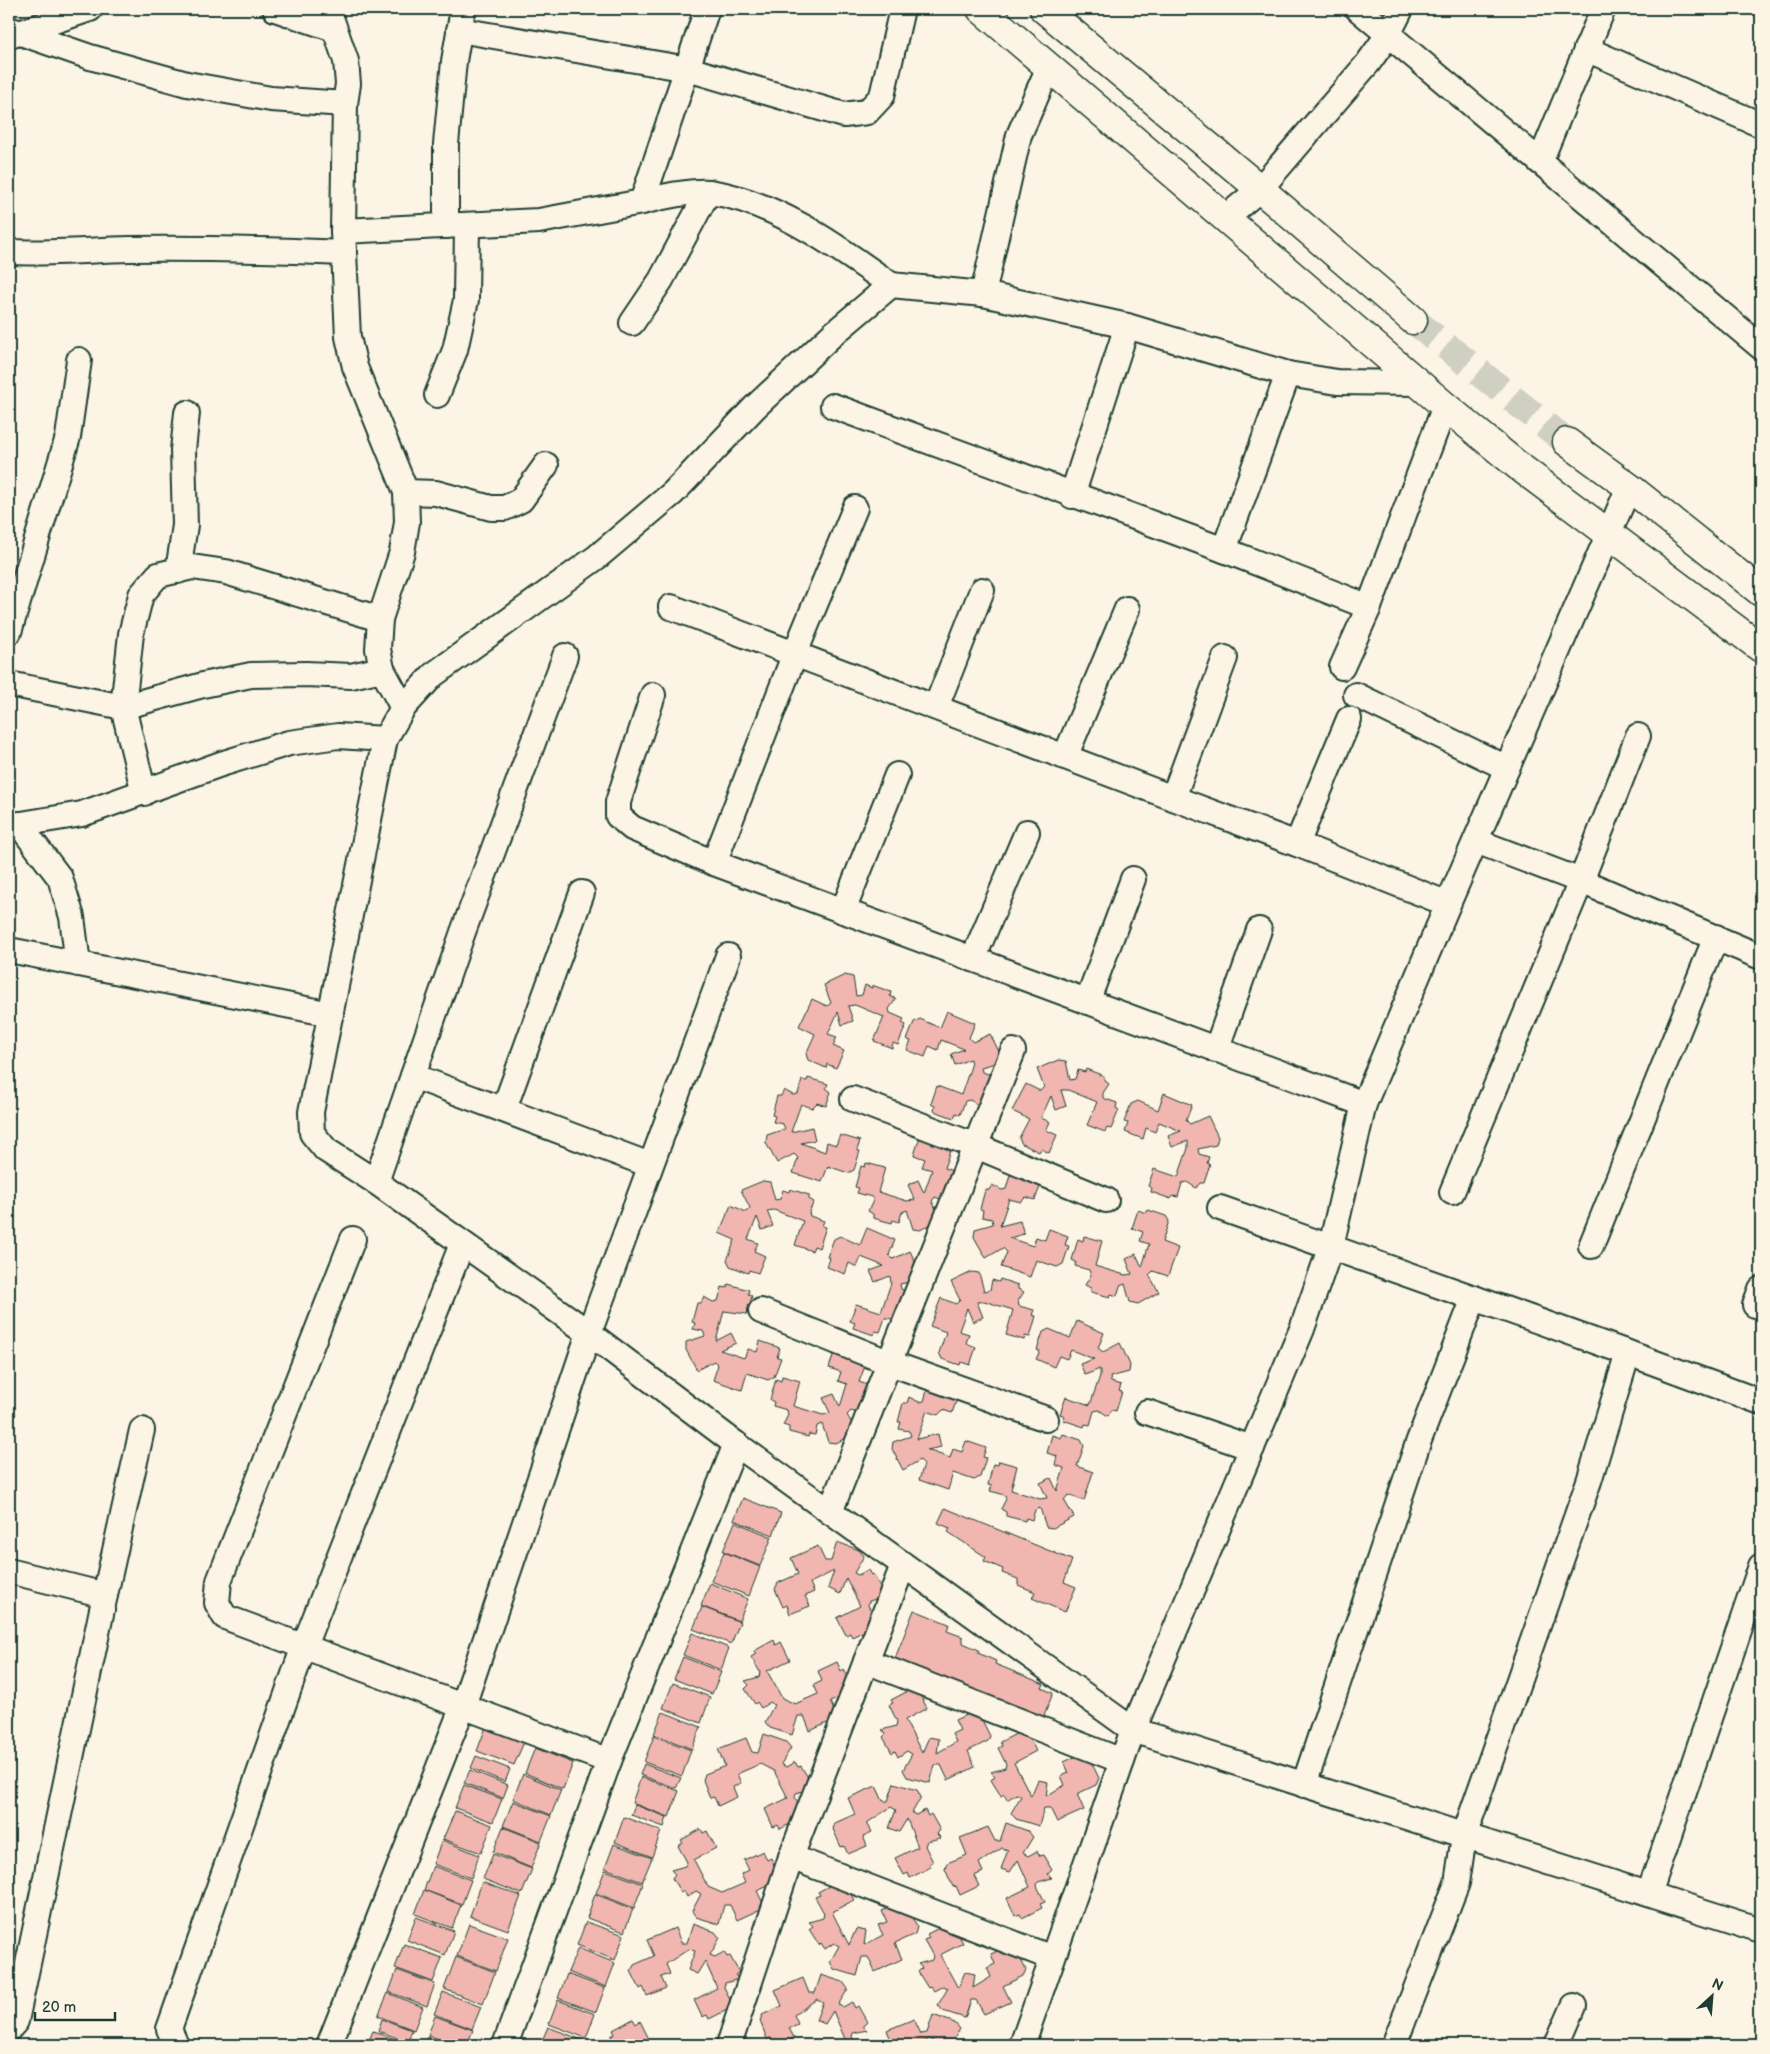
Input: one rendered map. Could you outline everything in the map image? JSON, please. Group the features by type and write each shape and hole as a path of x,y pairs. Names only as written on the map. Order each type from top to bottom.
{"street":[{"path":"12,33 90,9"},
{"path":"275,9 331,19 346,61 348,84 345,104 343,242 348,337 355,367 406,492 407,522 402,552 380,619 378,649 382,669 403,708"},
{"path":"9,252 43,254 90,250 212,248 343,242 456,225 539,221 642,202 658,187 688,69 707,9"},
{"path":"437,395 455,350 466,300 446,144 454,61 461,19 688,69 844,115 867,112 882,96 902,9"},
{"path":"981,9 1416,383 1517,465 1761,648"},
{"path":"1044,9 1260,189 1413,320"},
{"path":"1358,9 1761,347"},
{"path":"1225,218 1260,189 1368,63 1388,35 1401,9"},
{"path":"1540,162 1603,9"},
{"path":"12,33 187,84 271,99 345,104"},
{"path":"1586,50 1759,116"},
{"path":"983,294 1019,135 1049,68"},
{"path":"658,187 708,192 765,207 834,244 891,285 983,294 1127,326 1288,374 1337,382 1416,383"},
{"path":"632,323 661,280 708,192"},
{"path":"891,285 833,334 755,408 673,493 597,557 433,675 403,708 385,739 311,1112 312,1133 326,1150 376,1182 589,1333 736,1444 1133,1730 1761,1930"},
{"path":"1072,496 1127,326"},
{"path":"9,632 68,437 79,360"},
{"path":"1224,550 1288,374"},
{"path":"833,406 1072,496 1224,550 1369,607"},
{"path":"1342,667 1369,607 1445,406"},
{"path":"178,570 185,525 183,450 187,413"},
{"path":"1567,442 1629,487 1761,592"},
{"path":"406,492 436,493 491,508 505,508 521,500 546,464"},
{"path":"1022,2045 1133,1730 1302,1329 1331,1246 1364,1104 1448,904 1629,487"},
{"path":"714,864 795,653 855,508"},
{"path":"144,793 123,707 131,634 141,595 158,575 192,567 226,572 380,619"},
{"path":"936,707 982,590"},
{"path":"671,607 1172,798 1298,844 1448,904"},
{"path":"1065,757 1127,609"},
{"path":"376,1182 463,932 566,656"},
{"path":"1172,798 1225,658"},
{"path":"9,684 123,707 203,685 252,676 306,674 352,676 382,669"},
{"path":"1356,694 1507,768"},
{"path":"653,695 618,802 618,816 632,828 714,864 1364,1104"},
{"path":"1298,844 1348,719"},
{"path":"14,825 82,814 221,764 289,743 338,736 385,739"},
{"path":"1452,1192 1581,881 1638,736"},
{"path":"843,911 897,775"},
{"path":"14,825 60,878 72,917 78,964"},
{"path":"973,959 1027,832"},
{"path":"1476,841 1581,881 1716,937 1761,958"},
{"path":"1088,1002 1133,879"},
{"path":"504,1109 582,893"},
{"path":"1216,1050 1259,930"},
{"path":"1591,1246 1716,937"},
{"path":"9,950 331,1014"},
{"path":"329,2045 463,1706 589,1333 728,956"},
{"path":"830,1512 1013,1051"},
{"path":"413,1076 650,1165"},
{"path":"853,1098 1106,1200"},
{"path":"1220,1208 1331,1246 1761,1402"},
{"path":"353,1239 219,1581 217,1603 224,1616 609,1761"},
{"path":"176,2045 169,2028 304,1646 462,1244"},
{"path":"1304,1785 1418,1444 1474,1298"},
{"path":"761,1311 890,1363 1046,1419"},
{"path":"1394,2045 1458,1883 1464,1836 1589,1482 1628,1353"},
{"path":"1147,1412 1252,1448"},
{"path":"9,2029 16,2022 105,1595 142,1430"},
{"path":"505,2045 609,1761 736,1444"},
{"path":"728,2045 791,1858 903,1565"},
{"path":"1649,1894 1761,1566"},
{"path":"9,1570 105,1595"},
{"path":"866,1661 1122,1762"},
{"path":"791,1858 1052,1958"},
{"path":"1557,2045 1574,2006"}],"building":[{"path":"845,975 853,977 856,996 862,995 865,985 872,988 872,985 891,992 890,996 896,999 889,1009 890,1013 904,1019 902,1023 906,1025 898,1045 893,1043 892,1048 874,1041 884,1017 855,1005 848,1006 853,1021 842,1025 838,1012 828,1034 837,1037 833,1046 844,1051 836,1068 827,1064 826,1068 808,1060 806,1054 815,1034 799,1026 812,999 827,1006 831,1003 824,985"},
{"path":"947,1011 975,1023 969,1038 973,1042 990,1034 1001,1055 999,1062 981,1067 982,1072 992,1075 979,1106 970,1100 965,1101 960,1115 956,1113 954,1118 934,1111 935,1106 931,1104 937,1086 961,1095 971,1066 970,1059 955,1065 951,1054 964,1049 941,1040 938,1050 929,1046 925,1057 907,1050 911,1041 907,1040 914,1022 920,1019 940,1028"},
{"path":"1058,1060 1066,1061 1070,1080 1075,1079 1078,1070 1085,1072 1086,1069 1104,1076 1104,1080 1109,1084 1103,1093 1103,1098 1117,1103 1116,1108 1119,1110 1111,1129 1107,1128 1105,1132 1087,1125 1097,1102 1068,1090 1061,1090 1066,1106 1056,1110 1051,1096 1041,1118 1050,1122 1046,1130 1057,1135 1049,1153 1041,1149 1039,1152 1022,1144 1019,1138 1029,1119 1012,1111 1026,1084 1040,1091 1044,1087 1037,1069"},
{"path":"808,1078 828,1084 826,1088 831,1092 826,1106 817,1103 812,1108 801,1104 791,1132 812,1127 815,1140 801,1143 825,1152 827,1142 836,1145 840,1135 860,1141 857,1150 860,1151 854,1170 848,1173 828,1166 822,1182 793,1173 798,1158 794,1154 777,1163 766,1143 767,1135 785,1129 783,1124 773,1122 775,1116 772,1115 777,1096 781,1096 784,1090 793,1095 798,1094 802,1080 807,1081"},
{"path":"1164,1093 1192,1105 1186,1120 1190,1124 1208,1116 1218,1137 1216,1145 1198,1149 1199,1154 1209,1157 1207,1163 1210,1165 1204,1183 1200,1183 1196,1188 1187,1182 1182,1183 1178,1197 1173,1196 1171,1199 1151,1192 1152,1188 1148,1186 1154,1169 1178,1177 1188,1148 1188,1141 1172,1147 1168,1136 1181,1131 1159,1122 1155,1132 1146,1128 1143,1139 1125,1132 1128,1123 1124,1122 1131,1104 1138,1101 1158,1110"},
{"path":"920,1137 951,1148 944,1168 961,1174 951,1203 935,1197 932,1201 941,1219 920,1230 913,1229 907,1210 902,1212 899,1222 893,1220 892,1223 873,1218 873,1214 868,1211 873,1201 872,1197 857,1193 859,1188 855,1187 861,1166 865,1167 866,1163 885,1168 878,1192 907,1201 915,1200 908,1185 918,1180 924,1193 932,1170 922,1167 925,1159 914,1155"},
{"path":"1017,1172 1040,1187 1035,1200 1026,1197 1021,1202 1009,1199 1000,1226 1020,1221 1024,1234 1009,1238 1033,1246 1036,1237 1045,1240 1049,1229 1068,1236 1065,1245 1069,1246 1063,1264 1057,1267 1036,1260 1030,1277 1001,1267 1007,1252 1003,1248 986,1258 974,1237 975,1229 993,1224 992,1219 982,1217 983,1210 980,1209 985,1190 989,1190 992,1185 1002,1190 1006,1189 1010,1175 1015,1176"},
{"path":"763,1181 770,1182 775,1200 780,1199 783,1190 789,1192 790,1189 809,1195 809,1199 814,1202 809,1212 810,1216 824,1221 822,1226 826,1227 819,1248 814,1246 812,1251 795,1245 803,1221 774,1210 767,1211 773,1226 762,1230 757,1217 748,1239 758,1243 754,1251 765,1256 758,1273 749,1270 748,1273 730,1266 727,1260 735,1240 719,1233 731,1205 746,1212 750,1208 741,1190"},
{"path":"1138,1210 1146,1213 1148,1210 1166,1216 1169,1221 1162,1242 1178,1248 1168,1276 1153,1271 1149,1275 1159,1292 1138,1304 1130,1302 1125,1284 1120,1286 1117,1296 1111,1294 1110,1297 1091,1292 1091,1288 1085,1285 1091,1275 1089,1270 1075,1266 1076,1262 1072,1260 1078,1239 1083,1241 1084,1236 1102,1241 1095,1266 1125,1275 1132,1274 1126,1259 1136,1254 1142,1267 1149,1244 1140,1241 1143,1232 1132,1228"},
{"path":"867,1228 895,1240 889,1255 893,1259 910,1251 920,1272 919,1280 900,1284 901,1289 911,1293 899,1323 885,1318 880,1332 875,1331 874,1335 853,1328 855,1323 850,1321 856,1304 881,1312 891,1283 890,1276 875,1282 870,1271 884,1266 861,1257 857,1267 849,1263 845,1274 827,1267 830,1258 827,1257 834,1239 840,1236 860,1245"},
{"path":"972,1272 979,1273 984,1291 990,1290 992,1280 999,1282 1000,1279 1018,1285 1018,1289 1024,1292 1018,1301 1019,1306 1034,1310 1032,1315 1036,1316 1030,1337 1025,1336 1024,1340 1006,1335 1013,1310 984,1301 977,1302 983,1317 973,1322 967,1308 959,1331 969,1334 966,1343 976,1347 970,1365 961,1362 960,1365 942,1359 939,1353 946,1332 930,1326 941,1298 956,1304 960,1300 951,1282"},
{"path":"728,1284 749,1290 748,1294 752,1296 747,1314 724,1311 716,1341 731,1333 736,1343 720,1350 744,1358 748,1349 757,1352 760,1341 780,1348 777,1357 781,1358 774,1377 768,1380 747,1373 742,1390 713,1380 718,1365 714,1361 697,1370 686,1350 686,1342 705,1336 703,1331 693,1329 695,1323 692,1322 697,1303 701,1303 704,1297 713,1302 718,1301 722,1287 727,1288"},
{"path":"1077,1321 1104,1333 1098,1348 1103,1352 1120,1343 1130,1365 1129,1372 1110,1377 1111,1382 1121,1385 1119,1391 1122,1392 1116,1411 1112,1410 1108,1416 1099,1410 1094,1411 1090,1425 1085,1424 1084,1427 1063,1420 1065,1416 1060,1414 1066,1397 1090,1405 1100,1376 1100,1369 1085,1375 1080,1364 1094,1359 1071,1350 1067,1359 1059,1356 1054,1367 1036,1359 1040,1351 1037,1350 1043,1332 1049,1329 1070,1338"},
{"path":"835,1350 867,1361 859,1382 876,1388 866,1416 851,1411 847,1415 857,1432 836,1443 828,1442 822,1424 817,1426 815,1435 809,1434 808,1437 789,1432 789,1427 783,1425 788,1415 787,1410 773,1406 774,1402 770,1400 776,1379 781,1381 782,1376 800,1381 793,1406 823,1415 830,1413 823,1398 834,1394 840,1407 847,1384 838,1381 841,1372 829,1368"},
{"path":"928,1387 957,1399 952,1413 943,1410 938,1415 927,1411 917,1439 938,1434 941,1447 927,1450 950,1458 953,1449 962,1452 966,1441 986,1448 983,1457 986,1458 980,1477 974,1480 953,1473 948,1490 919,1480 924,1464 920,1460 903,1470 892,1449 893,1442 911,1436 909,1431 899,1429 901,1422 898,1422 903,1403 907,1403 909,1397 919,1402 924,1401"},
{"path":"1063,1434 1081,1440 1084,1446 1077,1466 1093,1472 1084,1501 1068,1495 1064,1500 1074,1517 1053,1528 1046,1527 1040,1508 1035,1510 1032,1520 1026,1518 1025,1521 1006,1516 1006,1512 1001,1509 1006,1499 1005,1495 990,1491 992,1486 988,1485 993,1464 998,1465 999,1461 1017,1466 1011,1490 1040,1499 1047,1498 1040,1483 1051,1478 1057,1491 1064,1468 1055,1465 1057,1456 1047,1453 1052,1435 1061,1438"},
{"path":"743,1498 781,1513 773,1535 734,1520"},
{"path":"945,1508 1072,1560 1064,1582 1076,1587 1065,1612 1032,1598 1035,1592 1018,1585 1018,1579 1002,1573 1003,1569 984,1561 986,1557 948,1532 950,1528 938,1523"},
{"path":"735,1522 772,1537 760,1566 723,1551"},
{"path":"837,1542 859,1550 864,1556 854,1573 858,1575 868,1570 871,1575 873,1574 882,1590 879,1593 883,1597 869,1601 868,1605 876,1621 873,1627 852,1637 850,1633 846,1635 837,1618 860,1606 846,1578 840,1594 828,1588 834,1571 810,1583 814,1592 805,1596 810,1606 790,1614 787,1605 783,1607 775,1589 778,1583 798,1574 791,1558 818,1546 825,1561 831,1561"},
{"path":"724,1552 760,1567 749,1596 711,1581"},
{"path":"710,1583 748,1599 739,1621 701,1606"},
{"path":"702,1607 740,1622 731,1644 693,1629"},
{"path":"914,1610 949,1624 947,1631 963,1637 963,1643 979,1650 978,1653 996,1661 995,1664 1044,1684 1042,1688 1053,1693 1042,1721 894,1661"},
{"path":"692,1633 729,1648 721,1670 683,1655"},
{"path":"774,1640 776,1645 781,1642 790,1660 767,1671 782,1698 795,1704 818,1694 814,1685 822,1681 818,1671 837,1662 841,1671 844,1669 853,1687 850,1693 830,1702 838,1718 810,1731 804,1716 798,1716 792,1735 770,1728 765,1722 774,1705 770,1702 761,1708 757,1702 755,1704 745,1689 749,1685 745,1681 759,1677 760,1672 751,1657 756,1654 754,1651"},
{"path":"683,1657 721,1672 712,1694 674,1679"},
{"path":"673,1683 710,1697 701,1723 663,1708"},
{"path":"912,1689 914,1693 918,1691 927,1708 905,1720 922,1753 929,1737 939,1739 937,1753 956,1742 952,1734 960,1730 955,1720 974,1711 978,1719 981,1718 990,1736 988,1741 968,1751 975,1767 948,1780 941,1765 935,1765 930,1783 907,1777 903,1770 912,1754 907,1751 898,1757 895,1751 892,1753 883,1737 886,1734 882,1730 896,1726 897,1721 889,1705 893,1703 891,1700"},
{"path":"663,1712 701,1727 692,1749 654,1734"},
{"path":"486,1727 524,1742 514,1765 477,1751"},
{"path":"1020,1732 1023,1736 1027,1734 1036,1751 1014,1763 1031,1796 1038,1780 1048,1782 1046,1796 1065,1785 1061,1776 1069,1773 1064,1762 1083,1753 1087,1762 1090,1760 1099,1778 1096,1785 1077,1794 1084,1810 1057,1822 1050,1808 1044,1808 1039,1826 1016,1819 1011,1813 1021,1796 1016,1794 1007,1800 1004,1794 1001,1796 991,1780 995,1776 991,1772 1005,1768 1006,1764 998,1748 1002,1746 1000,1742"},
{"path":"764,1734 786,1742 791,1748 781,1764 786,1767 795,1762 798,1767 801,1766 810,1781 810,1789 796,1793 795,1797 803,1813 800,1819 780,1829 778,1825 773,1827 765,1809 788,1798 774,1771 760,1764 737,1774 741,1783 733,1787 737,1797 718,1806 714,1797 710,1798 703,1780 705,1774 725,1766 718,1749 746,1738 752,1752 758,1753"},
{"path":"654,1736 691,1750 682,1776 644,1762"},
{"path":"535,1748 573,1763 563,1789 525,1773"},
{"path":"476,1756 510,1769 505,1782 471,1768"},
{"path":"644,1764 681,1778 676,1788 640,1775"},
{"path":"470,1770 508,1785 503,1798 464,1783"},
{"path":"523,1774 561,1790 551,1815 513,1799"},
{"path":"641,1777 679,1791 669,1817 632,1803"},
{"path":"894,1783 917,1790 921,1797 912,1813 916,1815 925,1810 928,1816 931,1814 940,1830 937,1834 941,1838 927,1841 925,1846 933,1862 929,1864 931,1867 910,1878 908,1873 904,1875 895,1858 918,1847 907,1819 899,1832 889,1828 896,1810 891,1807 867,1823 872,1832 863,1836 867,1846 848,1854 844,1846 841,1847 833,1829 835,1823 855,1814 848,1798 876,1786 883,1801 888,1801"},
{"path":"464,1785 502,1799 493,1822 455,1808"},
{"path":"513,1801 551,1816 541,1841 503,1826"},
{"path":"635,1805 667,1817 664,1827 631,1815"},
{"path":"455,1811 492,1825 481,1853 443,1839"},
{"path":"624,1817 661,1831 652,1857 615,1842"},
{"path":"1006,1823 1028,1831 1033,1837 1023,1853 1028,1856 1037,1851 1040,1856 1043,1855 1052,1870 1048,1874 1052,1878 1038,1882 1037,1886 1045,1902 1040,1904 1042,1908 1022,1918 1020,1914 1015,1916 1007,1898 1030,1887 1018,1860 1010,1872 1001,1869 1008,1850 1002,1848 979,1863 983,1872 974,1876 979,1886 960,1895 956,1886 953,1887 945,1869 947,1863 967,1855 960,1838 988,1827 995,1841 1000,1841"},
{"path":"503,1827 541,1842 531,1868 493,1852"},
{"path":"701,1829 703,1833 707,1831 716,1848 694,1860 708,1887 722,1893 745,1883 741,1874 749,1870 744,1860 763,1851 767,1860 771,1858 779,1876 777,1882 757,1891 765,1907 737,1920 730,1905 724,1905 719,1924 696,1917 692,1911 701,1894 696,1891 687,1897 684,1891 681,1893 672,1878 675,1874 671,1870 685,1866 687,1862 678,1846 683,1843 681,1840"},
{"path":"442,1840 479,1855 471,1878 433,1864"},
{"path":"614,1844 652,1858 642,1882 605,1868"},
{"path":"493,1854 532,1869 522,1894 483,1879"},
{"path":"433,1866 471,1880 462,1904 424,1890"},
{"path":"605,1870 643,1884 634,1908 596,1893"},
{"path":"838,1881 845,1883 854,1900 832,1912 849,1945 856,1929 866,1931 864,1945 883,1935 878,1925 887,1922 882,1911 901,1903 908,1910 917,1927 915,1934 895,1943 902,1959 875,1972 868,1957 862,1957 857,1976 834,1969 830,1962 839,1946 834,1943 825,1949 821,1943 819,1945 809,1929 813,1926 809,1922 823,1918 824,1913 815,1897 820,1895 818,1892"},
{"path":"482,1882 521,1896 508,1930 470,1916"},
{"path":"424,1890 461,1905 452,1928 415,1914"},
{"path":"595,1894 633,1909 624,1932 587,1918"},
{"path":"416,1917 454,1931 445,1955 407,1940"},
{"path":"586,1922 624,1935 615,1960 577,1945"},
{"path":"469,1924 508,1938 496,1971 457,1956"},
{"path":"693,1924 715,1932 720,1938 710,1955 715,1957 724,1952 727,1957 730,1956 739,1972 735,1975 739,1979 725,1983 724,1987 732,2003 727,2006 729,2009 709,2019 707,2015 702,2017 694,2000 717,1988 705,1961 697,1974 688,1970 695,1951 689,1949 666,1964 670,1974 661,1977 666,1988 647,1996 643,1987 640,1989 631,1971 634,1965 654,1956 647,1940 675,1928 681,1943 687,1943"},
{"path":"947,1924 954,1926 963,1943 940,1955 958,1988 965,1972 975,1974 973,1988 991,1977 987,1968 995,1964 991,1954 1010,1945 1017,1952 1026,1970 1023,1976 1003,1986 1011,2002 984,2014 976,2000 971,2000 965,2018 943,2011 938,2005 948,1988 943,1986 934,1991 930,1986 928,1988 918,1972 922,1968 918,1964 932,1960 933,1956 924,1940 929,1938 927,1934"},
{"path":"404,1944 442,1958 433,1982 395,1968"},
{"path":"578,1948 615,1963 606,1987 568,1972"},
{"path":"456,1957 495,1972 483,2004 444,1989"},
{"path":"397,1970 435,1984 427,2006 389,1992"},
{"path":"567,1974 605,1988 596,2012 558,1998"},
{"path":"821,1975 843,1982 848,1989 838,2005 843,2007 852,2002 855,2008 858,2006 867,2022 863,2026 867,2030 853,2033 852,2037 856,2045 831,2045 845,2039 833,2011 825,2024 816,2020 823,2002 817,1999 794,2015 798,2024 789,2028 794,2038 774,2045 771,2038 767,2039 760,2021 762,2015 782,2006 775,1990 803,1978 809,1993 815,1993"},
{"path":"443,1992 481,2007 472,2029 434,2014"},
{"path":"388,1993 423,2007 414,2030 378,2016"},
{"path":"558,2000 595,2014 586,2038 549,2024"},
{"path":"933,2015 955,2023 960,2029 950,2045 933,2045 934,2042 929,2039 921,2045 893,2045 887,2030 914,2019 921,2034 927,2033"},
{"path":"435,2016 473,2030 467,2045 454,2045 428,2035"},
{"path":"382,2019 412,2030 408,2042 378,2031"},
{"path":"633,2019 636,2024 640,2021 649,2039 637,2045 615,2045 611,2036 615,2034 613,2030"},
{"path":"548,2027 585,2041 584,2045 540,2045"},
{"path":"373,2031 410,2045 367,2045"},
{"path":"427,2037 449,2045 424,2045"}],"tunnel":[{"path":"1413,320 1567,442"}]}
